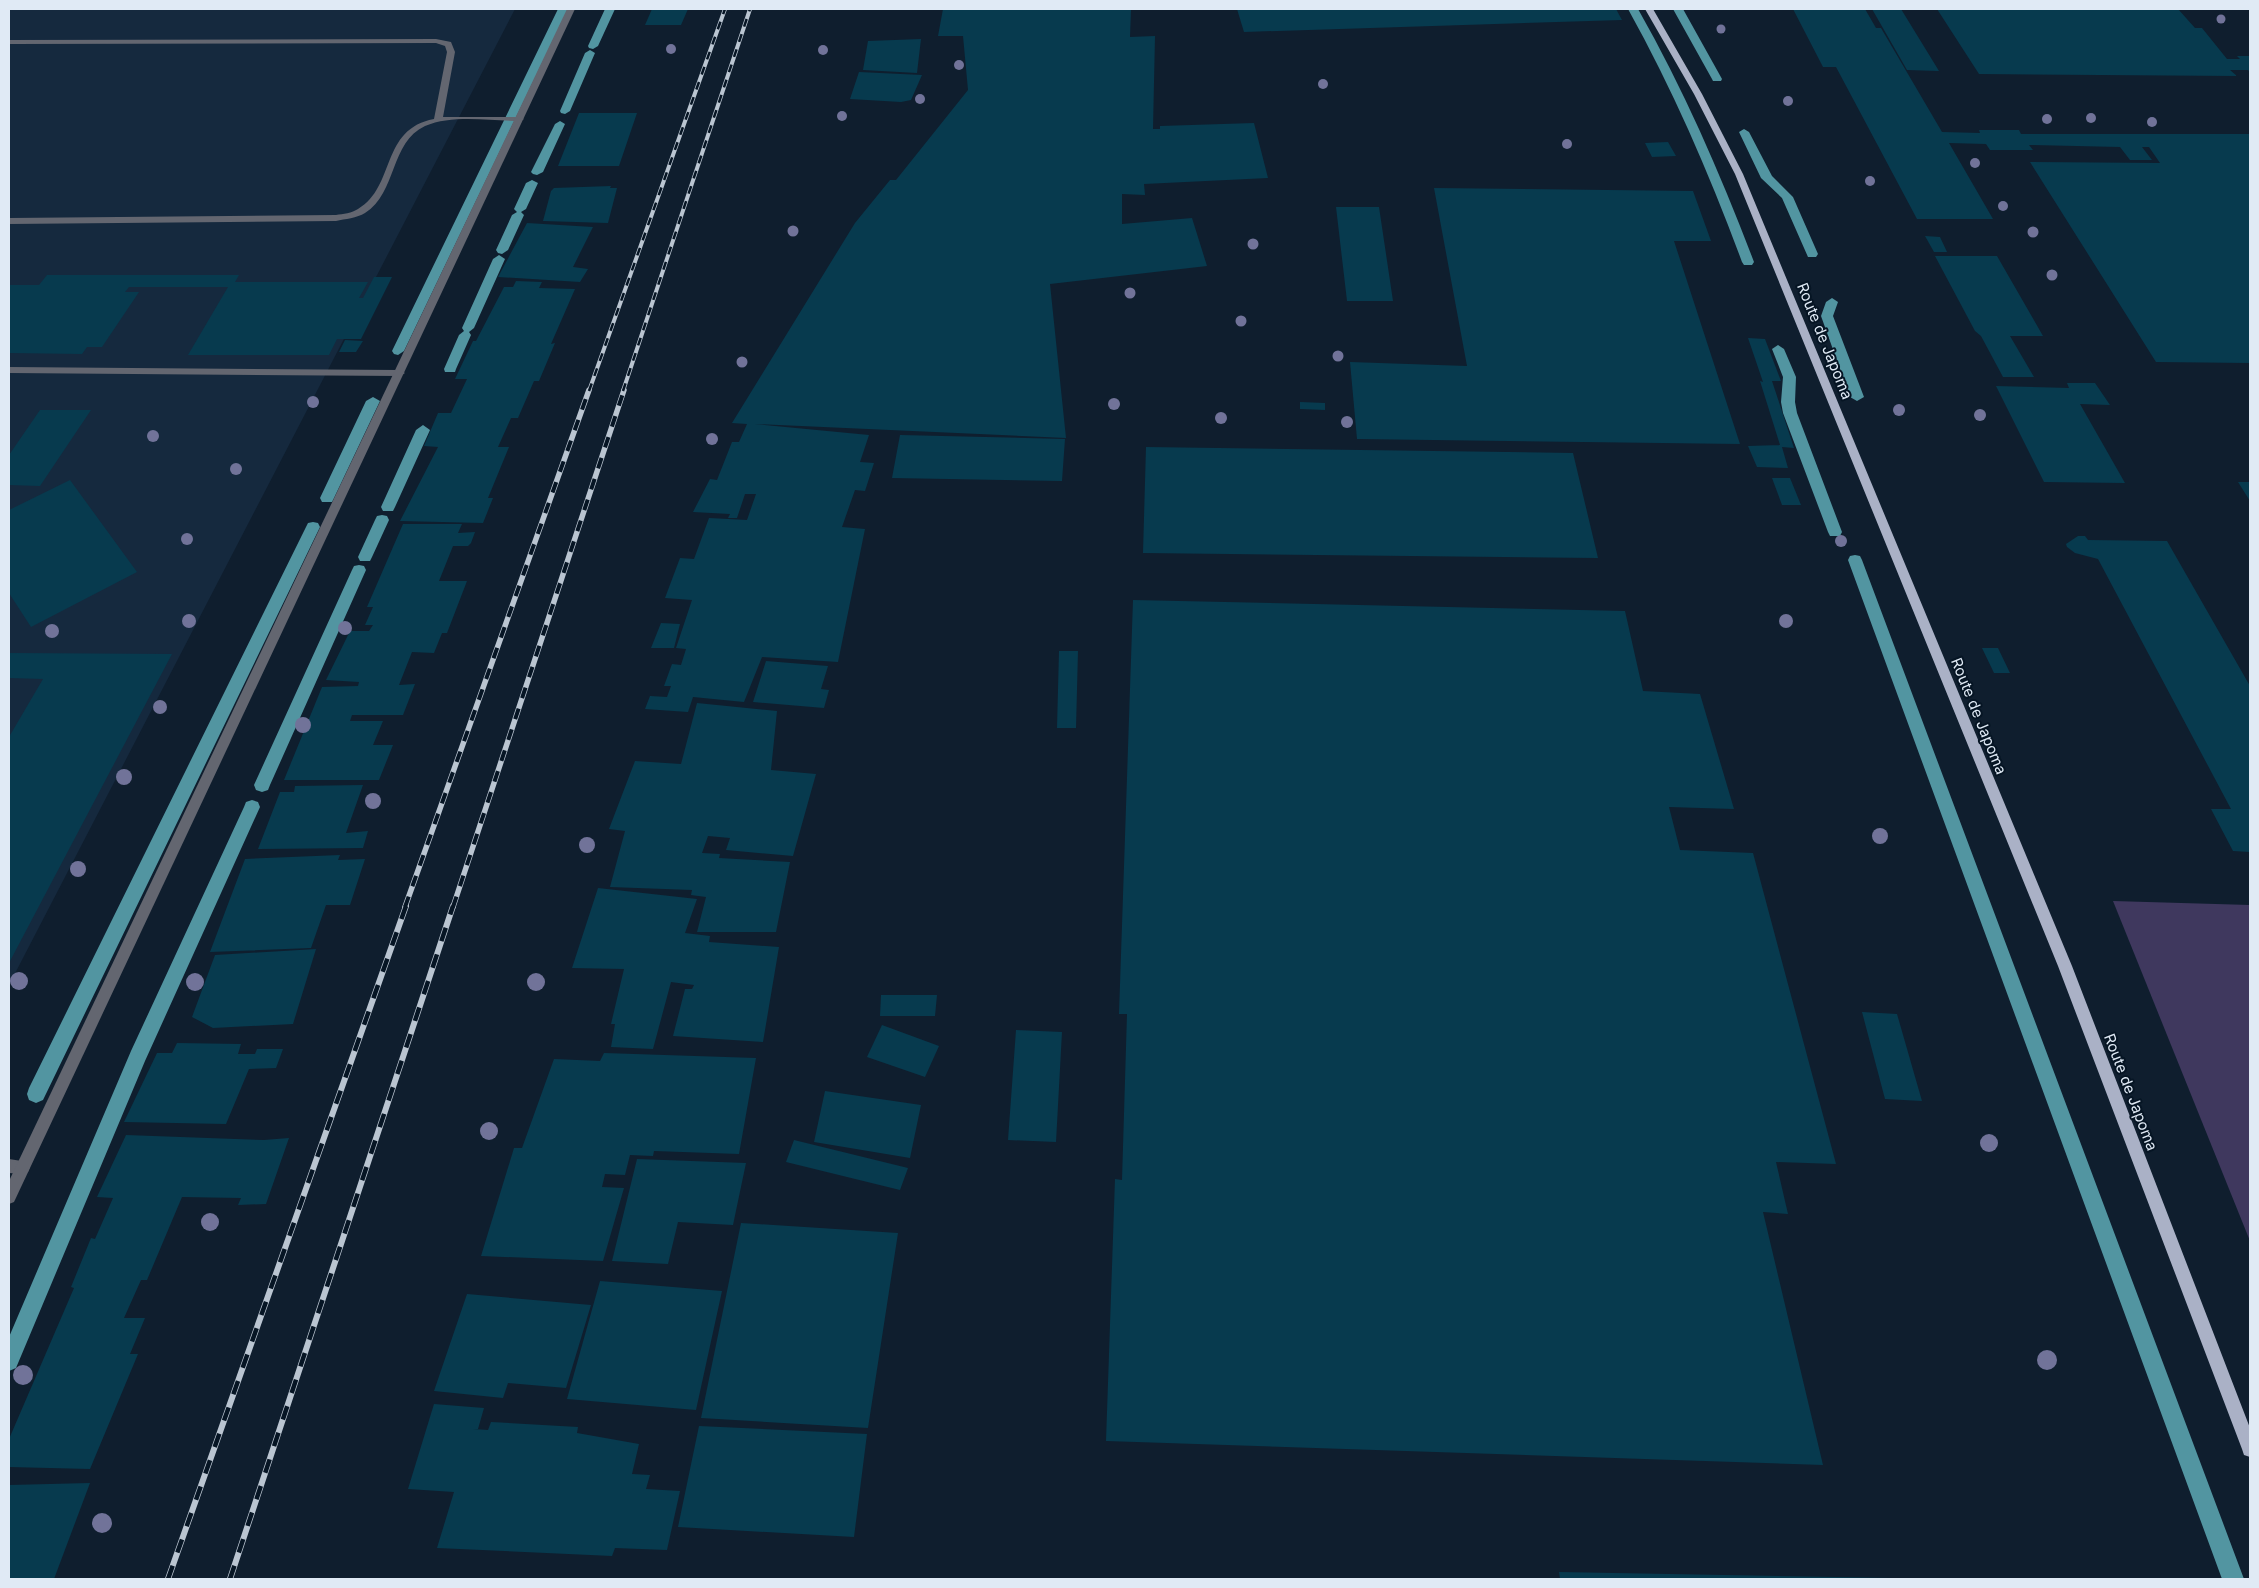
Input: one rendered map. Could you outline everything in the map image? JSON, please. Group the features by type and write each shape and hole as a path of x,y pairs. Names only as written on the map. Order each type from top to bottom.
{"main road":[{"name":"Route de Japoma","path":"1649,9 1698,94 1739,174 2065,966 2250,1449"}],"street":[{"path":"9,1197 16,1166 400,373 571,9"},
{"path":"9,42 436,41 448,44 452,52 438,120"},
{"path":"9,221 336,218 362,211 375,198 407,134 420,125 438,120 520,119"},
{"path":"9,370 400,373"}],"shaded area":[{"path":"9,9 515,9 9,985"},
{"path":"2113,901 2250,905 2250,1241"}],"building":[{"path":"652,9 688,9 681,25 645,25"},
{"path":"943,9 1131,9 1130,37 1155,36 1153,129 1160,129 1160,126 1254,123 1268,178 1144,184 1145,195 1122,194 1122,224 1192,218 1207,266 1050,284 1066,438 754,424 869,435 860,462 874,463 865,491 855,490 842,527 865,529 838,662 762,657 744,702 693,697 688,712 645,709 650,696 667,697 671,686 664,686 672,664 681,665 686,649 676,648 692,600 665,598 680,558 694,559 709,518 747,520 756,494 745,494 737,518 728,518 730,514 693,512 710,479 717,480 732,442 739,442 747,424 732,423 855,223 890,180 896,180 968,90 963,36 938,36"},
{"path":"1237,9 1616,9 1622,20 1244,32"},
{"path":"1793,9 1865,9 1876,28 1881,28 1942,132 1980,133 1979,130 2019,130 2021,134 2250,134 2250,363 2156,362 2030,162 2160,163 2149,147 2142,147 2152,160 2130,160 2120,147 2029,145 2033,150 1990,150 1986,144 1949,143 1993,219 1917,219 1836,67 1823,67"},
{"path":"1872,9 1901,9 1939,71 1907,70"},
{"path":"1937,9 2178,9 2195,28 2202,28 2227,59 2240,59 2237,56 2250,56 2250,72 2248,70 2230,70 2237,76 1979,74"},
{"path":"921,39 917,73 863,70 868,41"},
{"path":"859,72 922,75 911,100 901,102 850,99"},
{"path":"579,113 637,113 619,166 558,166"},
{"path":"1668,142 1676,156 1652,157 1645,143"},
{"path":"611,186 610,188 617,188 608,223 543,221 551,191 554,188"},
{"path":"1434,188 1693,191 1711,241 1674,241 1740,444 1357,439 1350,362 1467,366"},
{"path":"1336,207 1379,207 1393,301 1347,301"},
{"path":"527,223 593,227 573,267 588,269 580,282 498,277"},
{"path":"1925,236 1940,237 1947,252 1934,252"},
{"path":"1935,256 1997,256 2043,336 2010,336 2034,377 2003,377 1981,336 1975,331"},
{"path":"47,275 239,275 235,282 368,282 359,298 363,298 374,277 392,277 361,339 337,339 329,355 188,355 228,287 129,287 125,292 139,292 102,347 87,347 82,354 9,353 9,285 39,285"},
{"path":"516,281 542,282 539,288 575,289 551,344 555,343 539,381 534,381 518,418 511,418 498,447 509,447 488,498 493,498 483,523 400,521 438,447 424,446 438,413 451,413 467,379 455,379 473,341 476,341 504,287 513,287"},
{"path":"1748,338 1765,339 1781,381 1772,381 1794,448 1782,447 1788,468 1757,467 1748,446 1780,445 1760,381 1763,382"},
{"path":"345,340 363,341 356,352 339,352"},
{"path":"2067,383 2095,383 2110,405 2080,404 2125,483 2044,482 1996,386 2069,388"},
{"path":"1300,402 1325,403 1325,410 1300,409"},
{"path":"40,410 91,410 40,486 9,485 9,455"},
{"path":"900,435 1065,439 1062,481 892,478"},
{"path":"1146,447 1573,453 1598,558 1143,553"},
{"path":"1772,478 1790,478 1801,505 1782,505"},
{"path":"70,480 137,572 31,627 9,593 9,510"},
{"path":"2238,482 2250,482 2250,501"},
{"path":"403,524 462,524 458,533 475,532 468,546 453,546 439,581 467,581 447,633 442,633 434,653 412,652 399,685 415,684 403,715 352,715 350,721 383,721 373,745 393,745 379,780 284,780 322,687 358,686 359,682 326,680 350,631 369,631 373,625 365,625 373,607 367,607"},
{"path":"2078,536 2085,536 2088,540 2167,541 2250,686 2250,852 2233,851 2211,809 2231,809 2098,559 2075,553 2067,547 2066,544"},
{"path":"1133,600 1625,611 1643,691 1700,694 1734,809 1669,807 1680,850 1753,853 1836,1164 1776,1162 1788,1214 1763,1212 1823,1465 1106,1441 1115,1179 1122,1180 1127,1014 1119,1014"},
{"path":"661,623 680,624 674,648 651,648"},
{"path":"1982,648 1998,648 2010,673 1994,673"},
{"path":"1059,651 1078,651 1076,728 1057,728"},
{"path":"9,653 172,654 9,963 9,737 43,679 9,678"},
{"path":"766,661 828,666 821,689 829,690 824,708 753,702"},
{"path":"697,703 777,711 771,770 816,774 793,856 726,850 730,838 708,836 702,853 720,854 719,858 790,862 776,932 697,932 706,897 691,895 692,890 610,887 625,831 609,829 635,761 681,764"},
{"path":"363,785 346,833 368,831 363,848 258,849 280,792 294,792 295,786"},
{"path":"340,855 338,860 365,859 350,905 326,905 311,948 210,952 245,859"},
{"path":"598,888 697,899 685,933 710,936 709,942 779,947 763,1042 673,1036 685,989 692,989 694,985 671,982 653,1049 611,1047 615,1024 611,1024 624,969 572,968"},
{"path":"316,949 293,1024 213,1028 192,1017 215,955"},
{"path":"881,995 937,995 935,1016 880,1016"},
{"path":"1862,1012 1897,1014 1922,1101 1885,1099"},
{"path":"882,1025 939,1046 925,1077 867,1057"},
{"path":"1016,1030 1062,1032 1056,1142 1008,1140"},
{"path":"177,1043 241,1044 238,1054 255,1054 257,1049 283,1049 276,1068 249,1069 226,1124 124,1122 157,1053 172,1053"},
{"path":"604,1053 756,1058 739,1154 654,1151 653,1156 630,1155 625,1175 605,1174 602,1187 624,1188 603,1261 481,1256 514,1148 522,1148 554,1059 600,1061"},
{"path":"825,1091 921,1105 910,1158 814,1142"},
{"path":"126,1135 264,1140 289,1138 266,1204 238,1205 241,1198 182,1197 147,1280 141,1280 124,1318 145,1318 130,1354 138,1354 90,1469 9,1467 9,1439 74,1288 71,1287 91,1238 95,1239 113,1198 97,1197"},
{"path":"794,1140 908,1168 900,1190 786,1162"},
{"path":"637,1159 746,1163 733,1225 678,1222 668,1264 612,1261"},
{"path":"741,1223 898,1233 868,1428 701,1418"},
{"path":"600,1281 722,1291 696,1410 567,1399"},
{"path":"467,1294 591,1305 566,1388 508,1383 503,1398 434,1391"},
{"path":"434,1404 484,1408 478,1429 473,1429 488,1430 491,1422 578,1427 577,1433 639,1444 632,1474 650,1475 646,1489 680,1491 667,1550 615,1548 612,1556 437,1548 454,1492 408,1489"},
{"path":"699,1426 867,1434 854,1537 678,1527"},
{"path":"90,1483 54,1579 9,1579 9,1485"},
{"path":"1559,1572 1893,1578 1893,1579 1560,1579"}],"waterway":[{"path":"398,351 563,9"},
{"path":"593,46 610,9"},
{"path":"1633,9 1666,70 1696,133 1748,262"},
{"path":"1678,9 1717,79"},
{"path":"565,111 590,53"},
{"path":"537,172 560,124"},
{"path":"1744,132 1767,178 1787,197 1812,254"},
{"path":"520,209 532,183"},
{"path":"502,250 518,215"},
{"path":"468,328 499,259"},
{"path":"1832,302 1827,316 1857,397"},
{"path":"450,369 465,335"},
{"path":"1778,349 1790,377 1788,402 1790,413 1835,532"},
{"path":"327,498 373,401"},
{"path":"388,507 423,430"},
{"path":"365,557 382,520"},
{"path":"36,1094 313,527"},
{"path":"1855,560 2233,1579"},
{"path":"262,785 359,570"},
{"path":"9,1361 137,1057 252,807"}],"railway":[{"path":"589,391 725,9"},
{"path":"623,391 750,9"},
{"path":"405,907 589,390"},
{"path":"453,907 624,390"},
{"path":"168,1579 406,906"},
{"path":"230,1579 453,906"}]}
